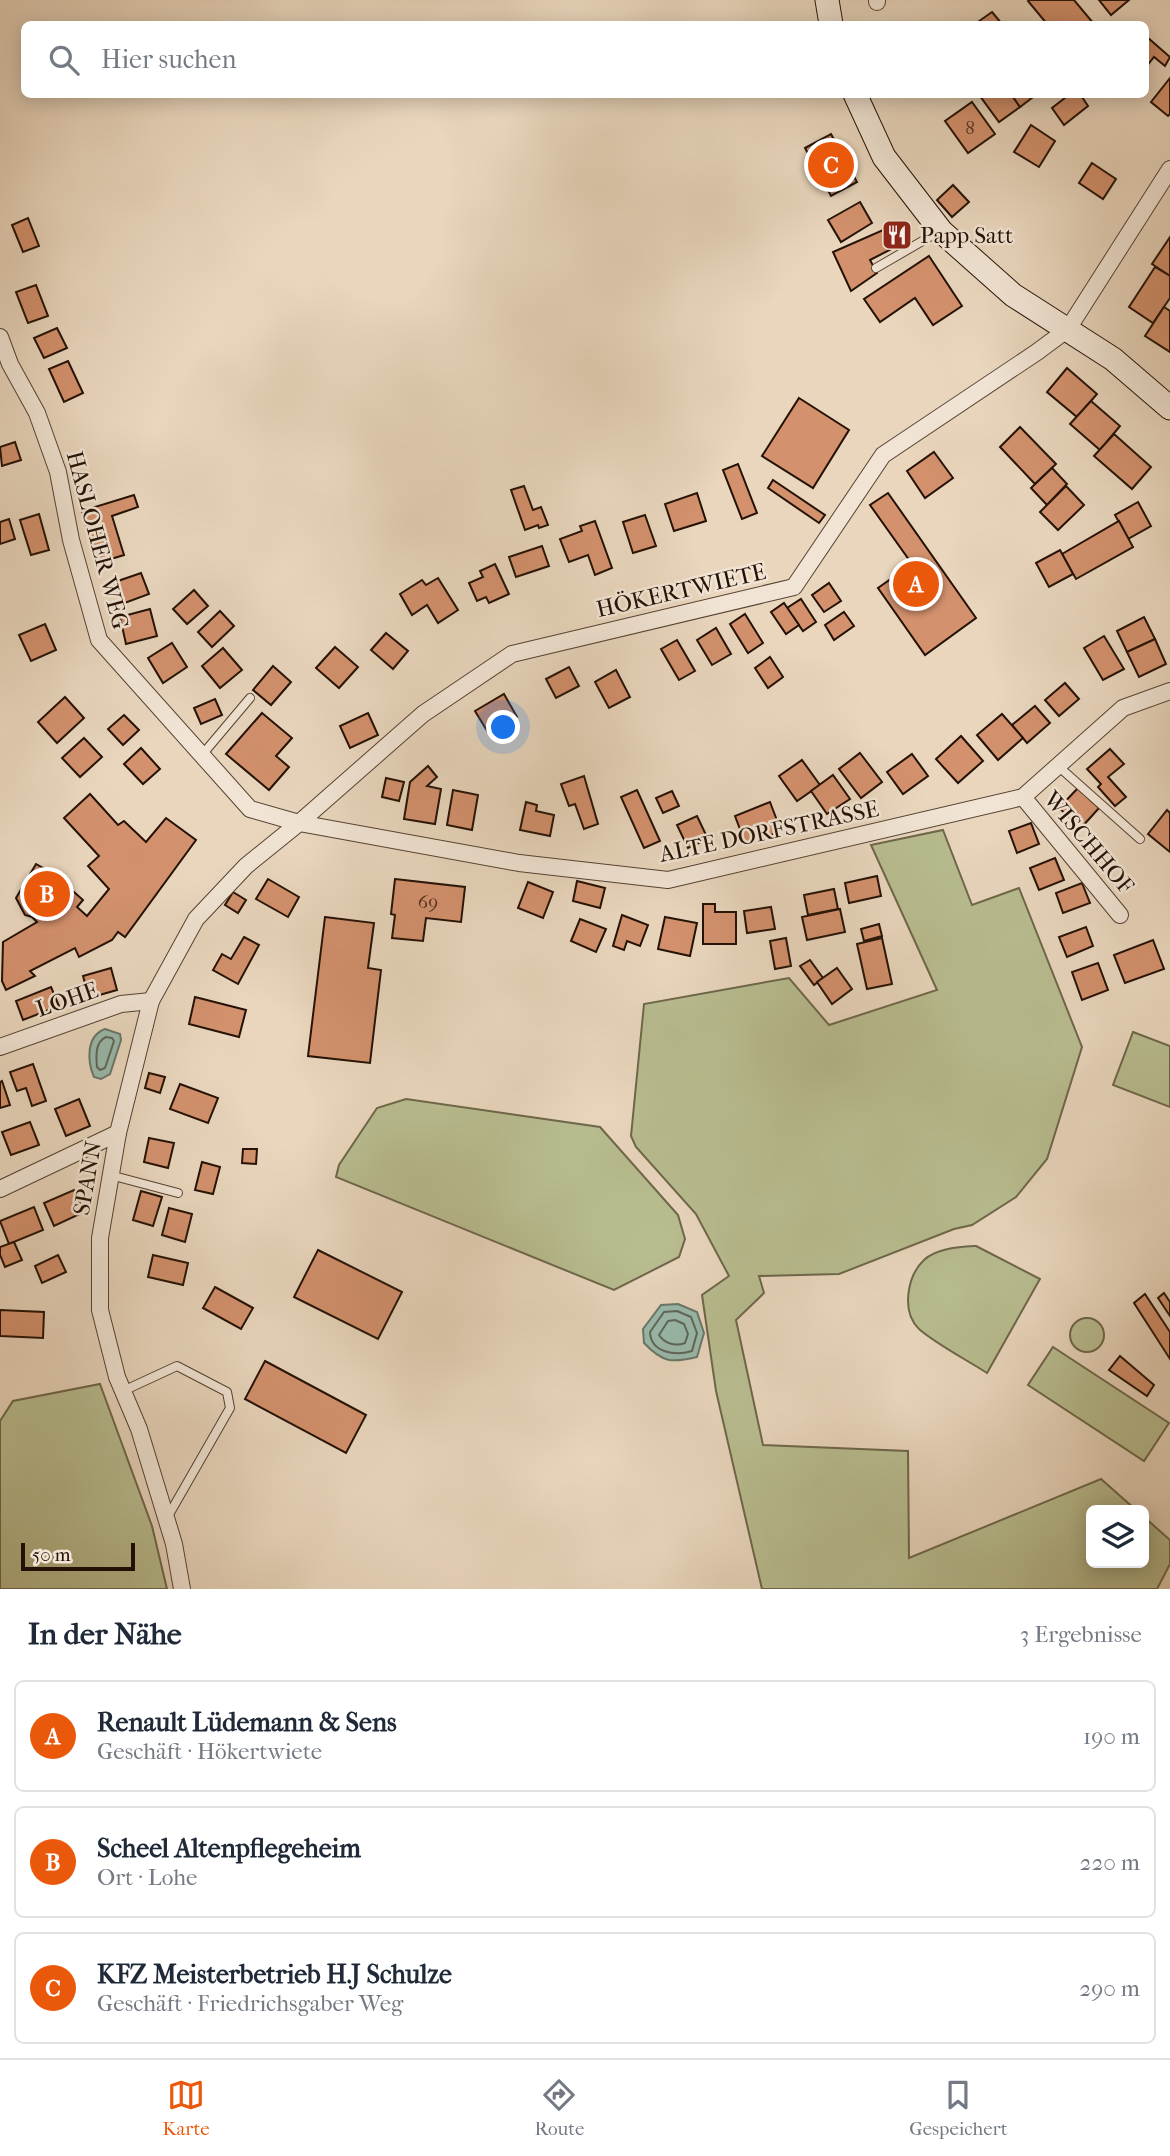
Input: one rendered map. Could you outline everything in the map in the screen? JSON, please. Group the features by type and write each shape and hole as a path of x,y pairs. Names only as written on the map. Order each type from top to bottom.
{"main road":[{"path":"827,0 830,21"},
{"path":"857,98 884,157 941,231 1013,295 1113,359 1170,408"}],"street":[{"path":"1068,329 1170,169"},
{"name":"HÖKERTWIETE","path":"299,823 423,714 512,654 794,587 883,455 1038,352 1068,329"},
{"name":"HASLOHER WEG","path":"0,337 5,363 37,413 58,472 71,540 99,640 250,809 299,823"},
{"name":"ALTE DORFSTRASSE","path":"299,823 519,863 668,880 1023,797 1123,708 1170,691"},
{"name":"WISCHHOF","path":"1023,797 1120,915"},
{"name":"SPANN","path":"182,1589 174,1544 139,1429 117,1377 100,1310 100,1238 118,1133 151,1001 196,919 246,866 299,823"},
{"name":"LOHE","path":"0,1047 121,1004 151,1001"},
{"path":"0,1189 118,1133"}],"lane":[{"path":"876,268 941,231"},
{"path":"202,755 250,698"},
{"path":"1058,766 1140,839"},
{"path":"110,1175 178,1193"},
{"path":"123,1391 177,1366 227,1392 230,1408 166,1519"}],"green space":[{"path":"943,830 972,905 1019,888 1082,1047 1047,1159 1016,1197 972,1225 954,1229 839,1274 759,1276 764,1293 736,1320 763,1445 908,1451 909,1558 1101,1479 1130,1505 1086,1505 1086,1568 1149,1568 1149,1521 1170,1540 1170,1564 1157,1589 762,1589 716,1391 702,1295 729,1276 696,1214 636,1147 631,1136 644,1004 789,978 829,1025 937,990 871,845"},
{"path":"1133,1032 1170,1046 1170,1107 1113,1085"},
{"path":"406,1099 600,1127 678,1215 685,1239 679,1257 614,1290 336,1177 339,1165 377,1108"},
{"path":"976,1246 1040,1279 987,1373 919,1329 913,1322 908,1304 910,1284 924,1260 942,1251"},
{"path":"1087,1318 1099,1323 1104,1335 1099,1347 1087,1352 1075,1347 1070,1335 1075,1323"},
{"path":"1053,1347 1169,1423 1144,1461 1028,1385"},
{"path":"100,1384 152,1526 167,1589 0,1589 0,1421 13,1401"}],"water":[{"path":"105,1029 120,1034 121,1040 110,1074 101,1079 94,1077 89,1057 94,1037"},
{"path":"678,1304 697,1312 704,1333 697,1357 668,1360 644,1343 643,1329 661,1305"}],"building":[{"path":"1074,0 1092,21 1045,21 1028,1"},
{"path":"1099,0 1129,0 1111,15"},
{"path":"992,12 1000,21 979,21"},
{"path":"1149,39 1170,57 1165,66 1154,57 1149,63"},
{"path":"1170,78 1170,114 1168,116 1151,102"},
{"path":"981,98 1014,98 1020,107 999,122"},
{"path":"1014,98 1032,98 1020,107"},
{"path":"1065,98 1083,98 1088,106 1064,125 1052,108"},
{"path":"972,102 995,134 968,153 945,121"},
{"path":"1031,125 1055,141 1039,167 1014,152"},
{"path":"831,134 857,182 831,196 805,148"},
{"path":"1092,163 1116,179 1103,199 1079,183"},
{"path":"953,185 969,202 952,217 937,200"},
{"path":"860,202 872,223 841,242 828,220"},
{"path":"28,218 39,246 23,252 12,225"},
{"path":"899,223 907,241 870,260 877,273 851,291 833,252"},
{"path":"1170,237 1170,276 1152,264"},
{"path":"929,256 962,306 933,325 915,298 880,322 864,299"},
{"path":"1155,267 1170,276 1170,298 1153,323 1129,307"},
{"path":"36,285 48,316 28,323 16,292"},
{"path":"1164,307 1170,311 1170,352 1145,336"},
{"path":"57,328 67,348 44,358 34,338"},
{"path":"68,361 83,393 64,402 49,369"},
{"path":"1067,368 1097,394 1077,417 1047,392"},
{"path":"799,398 849,430 813,488 762,456"},
{"path":"1091,401 1120,426 1100,450 1070,424"},
{"path":"1020,427 1056,464 1035,484 1000,447"},
{"path":"1114,434 1151,467 1132,489 1094,456"},
{"path":"15,442 21,460 2,466 0,447"},
{"path":"934,452 953,478 925,498 907,471"},
{"path":"738,464 757,513 742,519 723,470"},
{"path":"1052,468 1067,484 1047,505 1031,488"},
{"path":"773,480 825,515 819,523 768,488"},
{"path":"524,486 533,510 541,507 548,525 539,528 538,525 525,530 511,490"},
{"path":"1066,486 1084,505 1058,530 1040,512"},
{"path":"697,493 706,521 674,531 665,504"},
{"path":"888,493 976,618 925,655 878,588 912,564 870,505"},
{"path":"134,495 138,507 112,516 124,555 98,563 82,511"},
{"path":"1138,502 1151,526 1128,539 1115,515"},
{"path":"39,514 49,550 31,555 20,520"},
{"path":"645,515 656,546 633,553 623,522"},
{"path":"9,519 15,539 0,544 0,522"},
{"path":"595,521 612,568 595,575 588,555 569,562 560,539 582,531 580,526"},
{"path":"1119,521 1133,547 1076,579 1062,554"},
{"path":"542,546 549,566 516,577 509,557"},
{"path":"1060,550 1073,574 1049,587 1036,563"},
{"path":"495,564 509,594 489,603 486,597 477,601 469,583 483,577 480,571"},
{"path":"141,573 149,594 122,604 115,582"},
{"path":"438,578 458,610 438,623 427,605 412,615 400,594 422,580 426,585"},
{"path":"829,583 841,601 824,612 812,595"},
{"path":"194,590 208,606 187,624 173,609"},
{"path":"801,599 816,622 803,631 787,608"},
{"path":"784,603 799,625 786,634 771,612"},
{"path":"150,609 157,636 126,644 120,617"},
{"path":"220,611 234,626 212,647 198,632"},
{"path":"844,612 854,626 834,640 825,625"},
{"path":"745,614 763,643 748,653 730,624"},
{"path":"1144,617 1155,639 1127,652 1117,631"},
{"path":"45,624 56,650 31,661 19,635"},
{"path":"716,628 731,654 712,665 697,640"},
{"path":"386,633 408,651 393,669 371,650"},
{"path":"1104,636 1124,669 1103,680 1084,648"},
{"path":"1155,639 1166,664 1139,677 1127,652"},
{"path":"677,640 695,671 679,680 661,649"},
{"path":"172,643 187,667 163,683 148,658"},
{"path":"335,647 358,667 339,688 316,668"},
{"path":"223,648 242,670 220,688 202,666"},
{"path":"770,657 783,677 768,688 755,668"},
{"path":"273,666 291,682 271,705 253,690"},
{"path":"569,667 579,686 556,698 546,679"},
{"path":"616,670 630,697 609,708 595,682"},
{"path":"1065,683 1079,699 1059,716 1045,700"},
{"path":"504,694 517,717 489,734 475,711"},
{"path":"65,697 84,718 57,743 38,722"},
{"path":"215,699 222,715 201,724 194,708"},
{"path":"1035,706 1050,723 1027,743 1012,725"},
{"path":"262,713 292,738 276,756 289,767 269,790 226,754"},
{"path":"368,713 378,735 350,748 340,726"},
{"path":"1002,714 1023,738 998,760 977,735"},
{"path":"124,715 139,730 123,745 108,729"},
{"path":"961,736 983,761 958,783 936,759"},
{"path":"84,738 102,757 80,777 62,758"},
{"path":"141,748 160,769 143,784 124,764"},
{"path":"1110,749 1124,764 1108,777 1126,797 1115,806 1098,787 1101,784 1087,769"},
{"path":"860,753 882,782 861,798 839,769"},
{"path":"912,754 928,776 903,794 887,772"},
{"path":"802,760 820,785 797,801 779,776"},
{"path":"428,766 437,777 427,786 441,789 435,824 404,819 410,782"},
{"path":"833,775 850,799 827,814 811,791"},
{"path":"584,776 598,824 584,829 575,804 569,806 561,784"},
{"path":"386,778 404,782 399,801 382,797"},
{"path":"1078,788 1099,808 1081,828 1059,808"},
{"path":"453,790 478,795 472,830 447,825"},
{"path":"637,790 660,841 644,848 621,797"},
{"path":"672,791 679,806 663,813 656,798"},
{"path":"90,794 118,825 124,821 146,842 166,818 196,840 125,937 118,932 112,940 79,957 75,948 30,971 35,976 6,990 2,981 3,942 37,922 25,915 16,898 36,864 54,874 83,900 77,907 87,916 109,889 88,866 99,856 64,818"},
{"path":"526,802 537,805 536,811 554,815 550,836 520,830"},
{"path":"770,802 781,831 746,845 735,816"},
{"path":"1167,810 1170,813 1170,852 1148,834"},
{"path":"697,816 708,839 688,848 677,825"},
{"path":"1031,823 1039,844 1017,853 1009,831"},
{"path":"1055,858 1064,880 1039,890 1030,868"},
{"path":"877,876 881,896 849,903 845,883"},
{"path":"268,879 299,897 288,917 256,899"},
{"path":"395,879 465,887 461,922 426,918 423,941 392,938 395,915 391,914"},
{"path":"577,881 605,888 600,908 573,901"},
{"path":"528,882 553,892 543,918 518,908"},
{"path":"1082,883 1090,903 1063,913 1056,893"},
{"path":"834,889 838,909 808,915 804,895"},
{"path":"233,892 246,900 238,913 225,905"},
{"path":"703,904 715,904 715,912 736,912 736,944 703,944"},
{"path":"771,907 775,929 747,933 744,911"},
{"path":"840,909 845,932 807,940 802,917"},
{"path":"622,915 648,925 640,946 627,941 624,950 613,946"},
{"path":"325,917 374,923 368,968 381,970 370,1063 308,1056"},
{"path":"665,917 697,923 690,956 658,949"},
{"path":"580,919 606,929 596,952 571,941"},
{"path":"879,924 882,936 864,941 861,929"},
{"path":"1086,927 1093,946 1067,957 1059,937"},
{"path":"244,937 259,945 238,984 213,970 222,954 231,959"},
{"path":"786,938 791,966 775,969 770,941"},
{"path":"882,938 892,984 867,989 857,944"},
{"path":"1153,940 1164,969 1125,983 1114,955"},
{"path":"810,960 823,978 814,985 800,966"},
{"path":"1098,963 1108,990 1082,1000 1072,972"},
{"path":"111,968 117,990 89,998 83,976"},
{"path":"837,968 852,989 832,1004 817,982"},
{"path":"51,987 59,1006 23,1020 16,1001"},
{"path":"195,997 246,1010 239,1037 189,1024"},
{"path":"33,1064 46,1101 32,1106 26,1088 17,1091 10,1072"},
{"path":"149,1073 165,1077 160,1093 145,1088"},
{"path":"2,1081 10,1105 0,1108 0,1082"},
{"path":"180,1084 218,1098 208,1123 170,1109"},
{"path":"79,1099 90,1126 66,1136 55,1109"},
{"path":"30,1122 39,1145 11,1155 2,1132"},
{"path":"149,1138 174,1143 168,1168 144,1162"},
{"path":"243,1149 257,1149 256,1164 242,1163"},
{"path":"202,1162 220,1167 213,1194 195,1190"},
{"path":"74,1190 84,1212 54,1226 44,1203"},
{"path":"141,1191 162,1197 153,1226 133,1220"},
{"path":"34,1207 43,1230 9,1244 0,1221"},
{"path":"169,1208 192,1214 185,1242 162,1235"},
{"path":"14,1242 22,1260 5,1267 0,1247"},
{"path":"318,1250 402,1292 378,1339 294,1297"},
{"path":"58,1255 66,1272 42,1283 35,1266"},
{"path":"153,1255 188,1263 183,1285 148,1277"},
{"path":"215,1287 253,1308 241,1329 203,1308"},
{"path":"1164,1293 1170,1302 1170,1316 1158,1298"},
{"path":"1145,1294 1170,1332 1170,1359 1134,1303"},
{"path":"0,1310 44,1312 43,1338 0,1336"},
{"path":"1120,1356 1154,1385 1147,1396 1109,1370"},
{"path":"265,1361 366,1415 346,1453 245,1399"}],"place":[{"name":"KFZ Meisterbetrieb H.J Schulze","path":"831,165"},
{"name":"Papp Satt","path":"897,235"},
{"name":"Renault Lüdemann & Sens","path":"916,584"},
{"name":"Scheel Altenpflegeheim","path":"47,894"}]}
